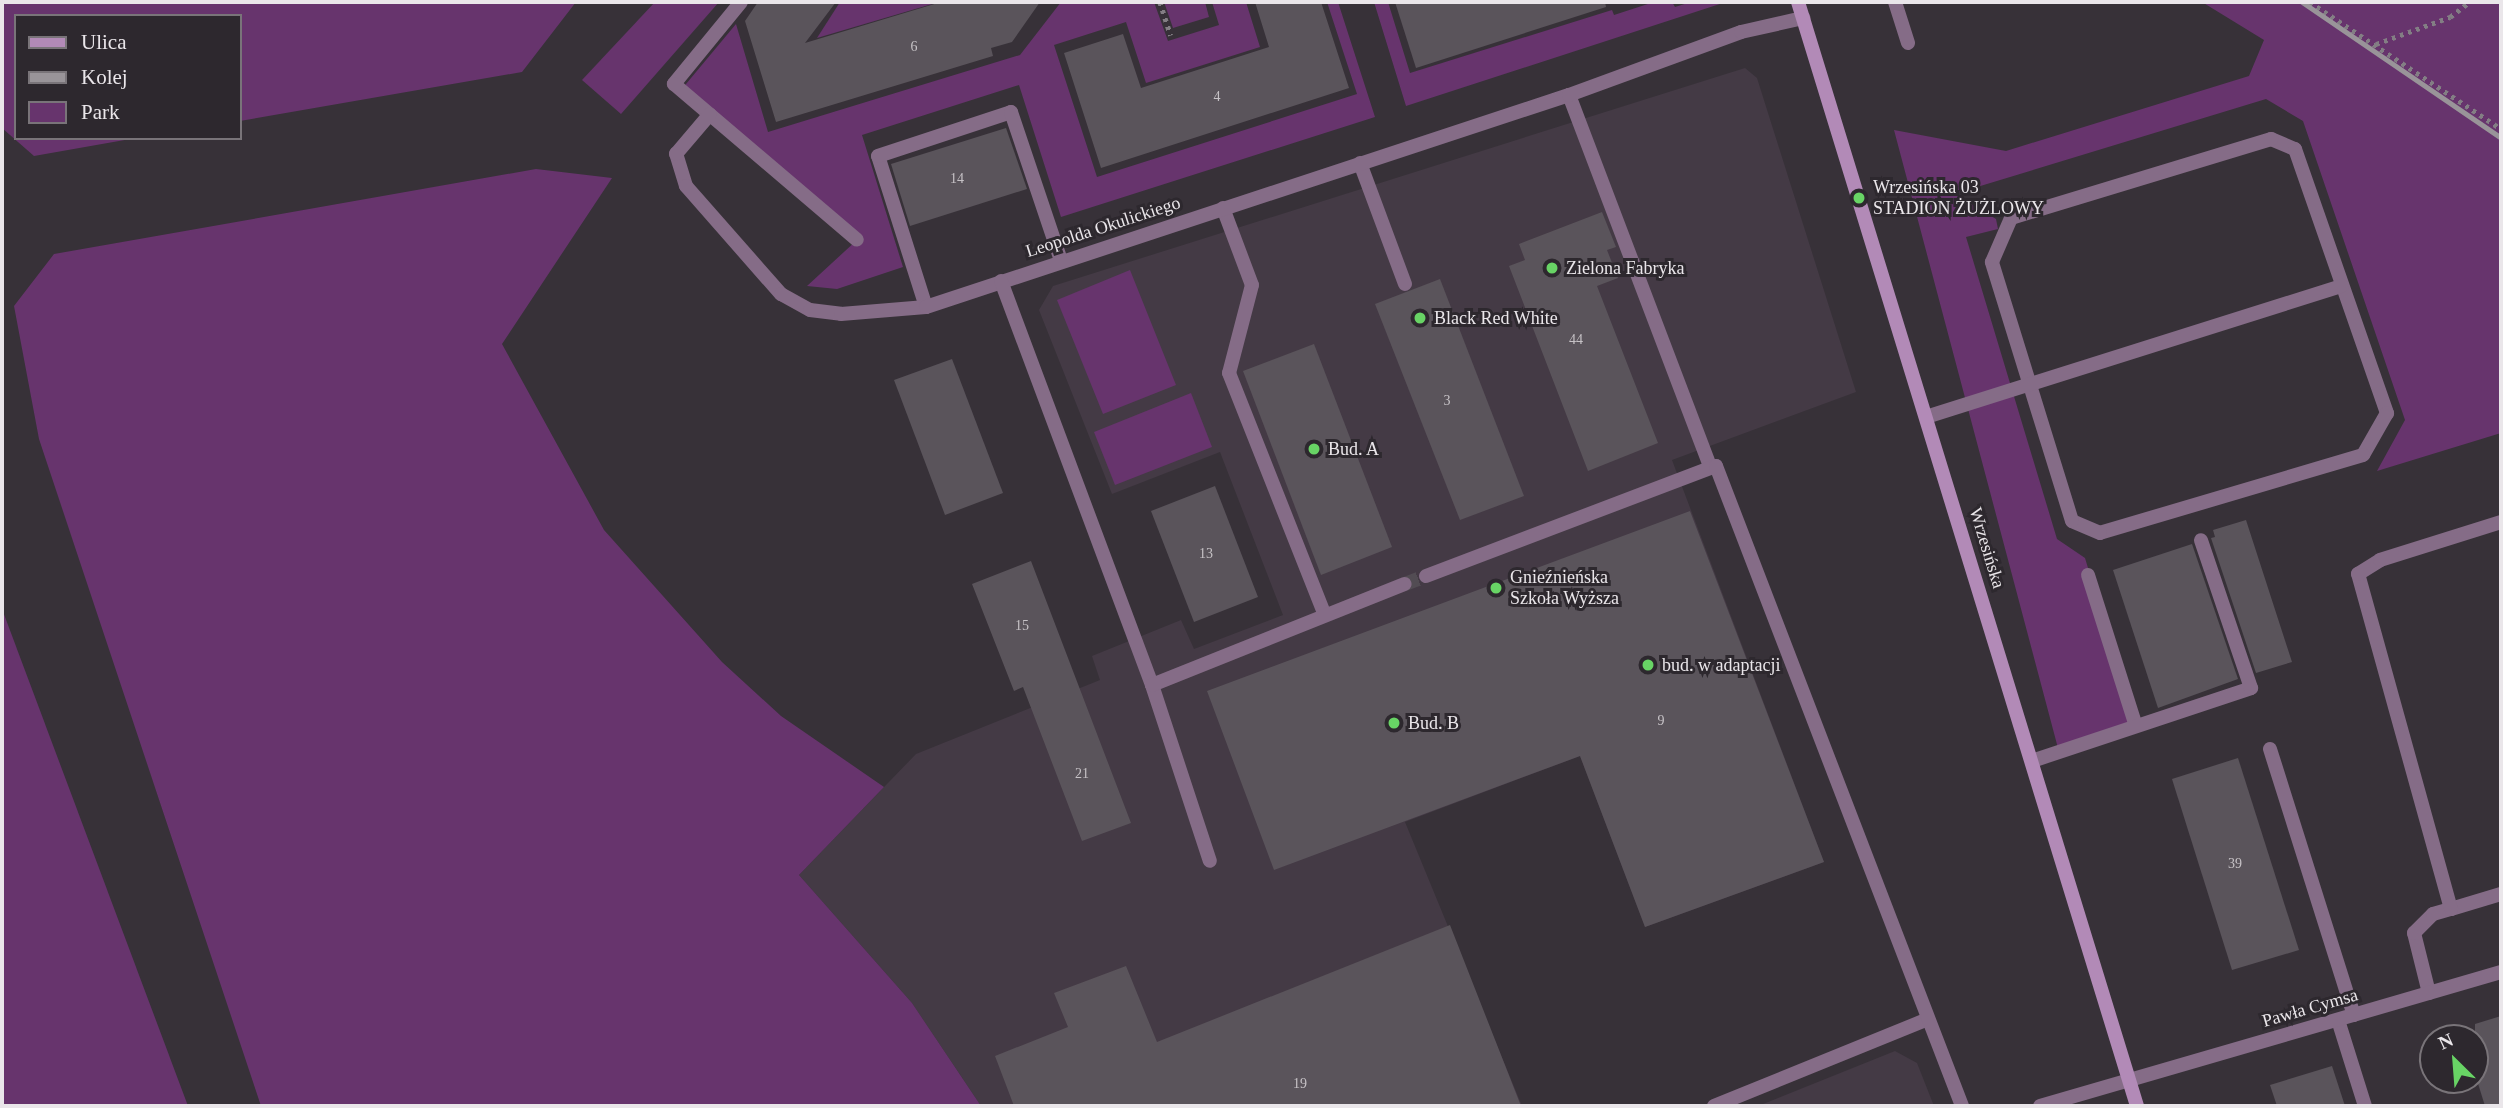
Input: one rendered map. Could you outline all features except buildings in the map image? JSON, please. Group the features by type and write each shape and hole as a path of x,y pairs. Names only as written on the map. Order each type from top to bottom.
{"street":[{"path":"741,2 674,83 857,240"},
{"name":"Wrzesińska","path":"1798,2 2137,1106"},
{"path":"1895,2 1908,43"},
{"name":"Leopolda Okulickiego","path":"710,114 676,154 686,186 781,294 810,310 841,314 926,307 1569,95 1741,32 1803,18"},
{"path":"1569,95 1710,467"},
{"path":"926,307 878,156 1011,112 1061,261"},
{"path":"2271,139 2295,149 2342,286 2387,413 2363,455 2100,534 2072,521 1992,262 2011,218 2271,139"},
{"path":"1360,163 1405,284"},
{"path":"1223,208 1252,285 1229,373 1325,615"},
{"path":"1001,281 1152,685 1210,862"},
{"path":"1926,417 2342,286"},
{"path":"1426,576 1716,466 1962,1106"},
{"path":"2451,909 2358,574 2379,560 2501,522"},
{"path":"2032,761 2251,688 2201,540"},
{"path":"2088,575 2136,726"},
{"path":"1152,685 1405,583"},
{"path":"2270,749 2354,1015"},
{"path":"2429,993 2414,933 2432,914 2501,894"},
{"name":"Pawła Cymsa","path":"2039,1106 2501,972"},
{"path":"1714,1106 1928,1019"},
{"path":"2338,1020 2365,1106"}],"path":[{"path":"1160,2 1171,35"},
{"path":"2310,2 2501,129"},
{"path":"2376,44 2450,17 2469,2"}],"shaded area":[{"path":"1745,68 1757,78 1856,392 1672,460 1824,862 1645,927 1580,756 1405,822 1522,1106 981,1106 912,1003 799,875 916,754 1100,680 1092,656 1181,620 1194,649 1283,615 1220,452 1112,494 1039,310 1053,286"},
{"path":"1895,1051 1917,1063 1934,1106 1758,1106"}],"green space":[{"path":"2,2 576,2 522,72 242,121 242,14 14,14 14,138 2,128"},
{"path":"655,2 719,2 621,114 582,80"},
{"path":"840,2 939,2 817,38"},
{"path":"1061,2 1154,2 1168,41 1219,25 1212,2 1246,2 1260,47 1146,83 1126,22 1054,45 1097,177 1357,94 1327,2 1338,2 1375,117 1061,217 1019,85 862,135 903,267 837,289 807,286 857,240 681,90 736,24 768,132 1020,55"},
{"path":"1164,2 1205,2 1209,17 1173,28"},
{"path":"1374,2 1388,2 1410,73 1612,10 1614,15 1654,2 1672,2 1675,7 1691,2 1726,2 1406,106"},
{"path":"2202,2 2501,2 2501,433 2377,471 2405,420 2303,121 2266,99 1954,194 1996,219 1998,229 1966,237 2057,539 2085,558 2136,726 2059,752 1894,130 2006,151 2249,76 2264,40"},
{"path":"16,140 125,140 34,156"},
{"path":"536,169 612,178 502,344 604,530 722,662 781,716 884,787 799,875 912,1003 981,1106 261,1106 39,439 14,306 54,254"},
{"path":"1130,270 1176,385 1103,414 1057,300"},
{"path":"1191,393 1212,447 1115,485 1094,432"},
{"path":"2,609 188,1106 2,1106"}],"tunnel":[{"path":"1405,584 1426,576"}],"railway":[{"path":"2302,2 2501,138"}],"place":[{"name":"Wrzesińska 03 STADION ŻUŻLOWY","path":"1859,198"},
{"name":"Zielona Fabryka","path":"1552,268"},
{"name":"Black Red White","path":"1420,318"},
{"name":"Bud. A","path":"1314,449"},
{"name":"Gnieźnieńska Szkoła Wyższa","path":"1496,588"},
{"name":"bud. w adaptacji","path":"1648,665"},
{"name":"Bud. B","path":"1394,723"}]}
